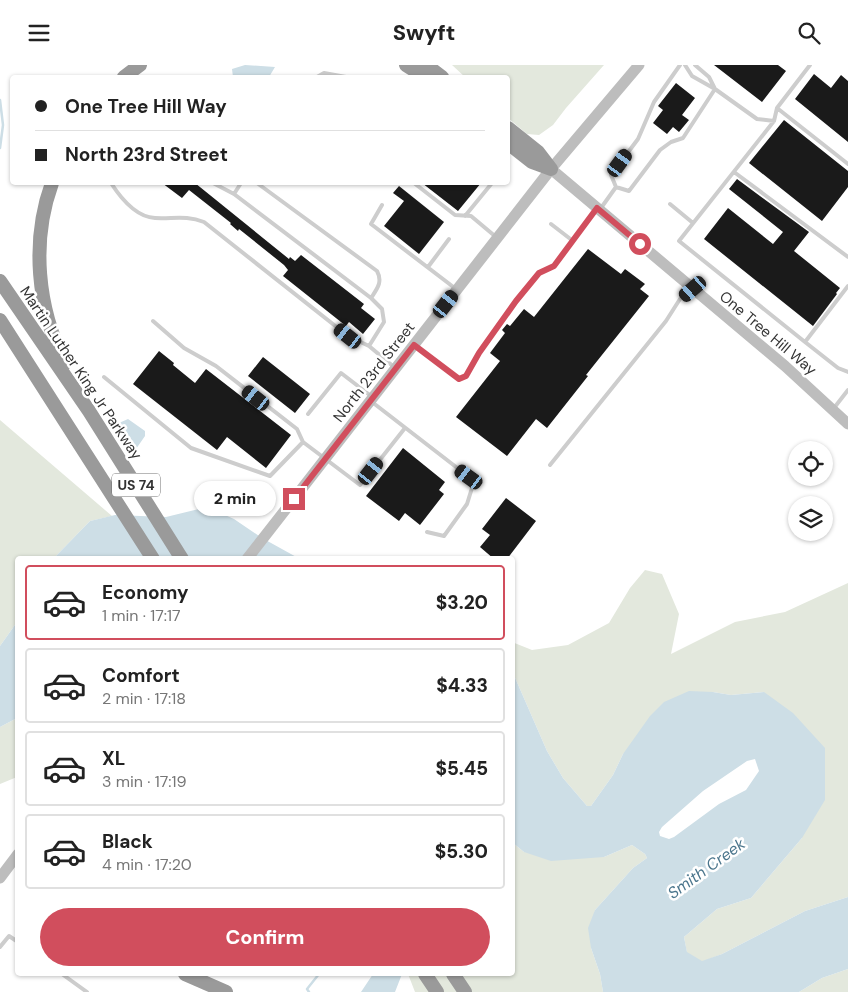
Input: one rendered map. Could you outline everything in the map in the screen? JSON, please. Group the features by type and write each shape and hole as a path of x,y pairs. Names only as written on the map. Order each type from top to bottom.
{"highway":[{"path":"127,75 140,65"},
{"path":"406,65 422,75"},
{"path":"426,65 439,75"},
{"path":"510,130 538,152 552,169"},
{"path":"510,145 532,162 552,169"},
{"path":"51,185 42,225 40,253 44,302 58,349 89,411"},
{"name":"Martin Luther King Jr Parkway","path":"0,281 89,411 180,556"},
{"name":"US 74","path":"0,320 151,556"},
{"path":"190,976 226,992"},
{"path":"426,976 437,992"},
{"path":"454,976 465,992"}],"main road":[{"name":"North 23rd Street","path":"249,556 552,169 639,65"},
{"name":"One Tree Hill Way","path":"552,169 833,409 848,424"},
{"path":"0,878 15,858"}],"lane":[{"path":"616,187 611,175 638,139 654,102 680,65"},
{"path":"684,65 692,75 757,119 774,121"},
{"path":"695,65 709,77 715,89"},
{"path":"810,65 777,108 774,121 679,241 804,342 838,368 848,372"},
{"path":"320,75 324,73 335,75"},
{"path":"616,187 629,191 660,150 671,141 683,138 715,89"},
{"path":"777,108 847,161"},
{"path":"734,172 848,257"},
{"path":"112,185 120,197 144,216 154,218 192,217 204,222 348,336 369,346 396,369"},
{"path":"217,185 234,194 371,298 382,309 384,322 369,346"},
{"path":"234,194 240,185"},
{"path":"260,185 378,271 381,278 380,284 371,298"},
{"path":"417,185 455,215 471,216 497,239"},
{"path":"465,216 490,185"},
{"path":"414,345 459,379 466,376 479,353 516,301 539,273 554,266 616,187"},
{"path":"670,204 693,223"},
{"path":"382,205 371,225 457,290"},
{"path":"551,224 573,241"},
{"path":"428,267 448,239"},
{"path":"804,342 848,287"},
{"path":"550,465 666,321 680,299 693,289"},
{"path":"153,321 184,348 216,366 297,429 303,442 360,485 405,428"},
{"path":"308,414 341,373 405,428 469,477 472,488 467,504 444,537 427,532"},
{"path":"104,377 191,448 270,477 303,442"},
{"path":"833,409 848,390"},
{"path":"0,947 9,936 15,940"},
{"path":"65,976 87,992"}],"shaded area":[{"path":"452,65 604,65 553,125 539,135 527,134 510,120 510,75 463,75"},
{"path":"0,420 112,516 90,521 56,556 15,556 15,625 0,646"},
{"path":"645,570 662,574 679,614 671,654 735,622 785,612 848,583 848,897 805,911 722,954 702,962 687,953 684,937 717,909 751,898 802,838 764,692 731,695 713,692 623,754 613,775 591,806 587,806 563,778 547,751 515,678 515,643 532,650 568,645 609,623 630,588"},
{"path":"15,719 15,778 0,784 0,727"},
{"path":"515,845 524,852 604,857 632,845 645,854 647,858 633,868 595,910 591,948 600,974 603,992 415,992 409,976 515,976"},
{"path":"848,969 848,992 799,992 822,978"}],"water":[{"path":"245,65 275,67 270,75 233,75 232,69"},
{"path":"128,419 145,431 145,436 136,449 110,427"},
{"path":"207,507 234,519 262,538 295,556 56,556 90,521 115,515 166,517"},
{"path":"15,625 15,719 0,727 0,646"},
{"name":"Smith Creek","path":"515,678 547,751 563,778 587,806 591,806 613,775 623,754 650,716 664,702 689,691 731,695 764,692 793,713 825,748 825,800 802,838 751,898 717,909 684,937 687,952 702,961 722,954 805,911 848,897 848,969 822,978 799,992 603,992 600,974 591,948 588,928 595,910 633,868 647,858 645,854 632,845 604,857 551,861 524,852 515,845","holes":["755,759 759,771 746,790 719,804 674,837 669,839 660,836 659,832 662,827 703,791 747,761"]},
{"path":"372,976 401,976 395,992 361,992"}],"building":[{"path":"714,65 778,65 786,71 762,102"},
{"path":"814,74 831,88 841,75 848,81 848,142 795,99"},
{"path":"676,83 695,98 682,115 689,120 679,132 673,127 667,134 653,123 663,110 658,106"},
{"path":"784,120 848,171 848,187 822,221 749,163"},
{"path":"737,179 809,232 794,251 840,288 813,326 704,239 728,208 773,244 783,232 729,189"},
{"path":"165,185 197,185 289,259 290,257 295,261 301,255 364,304 361,308 375,319 363,334 349,322 346,326 283,276 288,270 284,265 239,229 238,231 231,223 189,190 182,198"},
{"path":"425,185 479,185 458,211"},
{"path":"399,186 444,222 419,254 384,226 404,201 393,193"},
{"path":"588,249 621,274 625,269 645,284 640,289 649,296 586,375 588,376 547,428 536,419 507,456 456,417 500,361 490,353 505,333 502,330 507,324 510,326 524,309 534,317"},
{"path":"159,351 195,383 206,369 291,435 266,468 227,437 217,450 133,384"},
{"path":"263,357 310,394 295,413 248,376"},
{"path":"403,448 445,482 439,490 444,494 420,525 405,513 399,521 366,496"},
{"path":"506,498 536,521 509,556 490,556 480,547 490,535 482,529"}],"waterway":[{"path":"0,100 3,125 0,148"},
{"path":"309,992 307,989 317,976"}],"route":[{"path":"294,499 414,345 459,379 466,376 479,353 516,301 539,273 554,266 597,208 640,244"}]}
